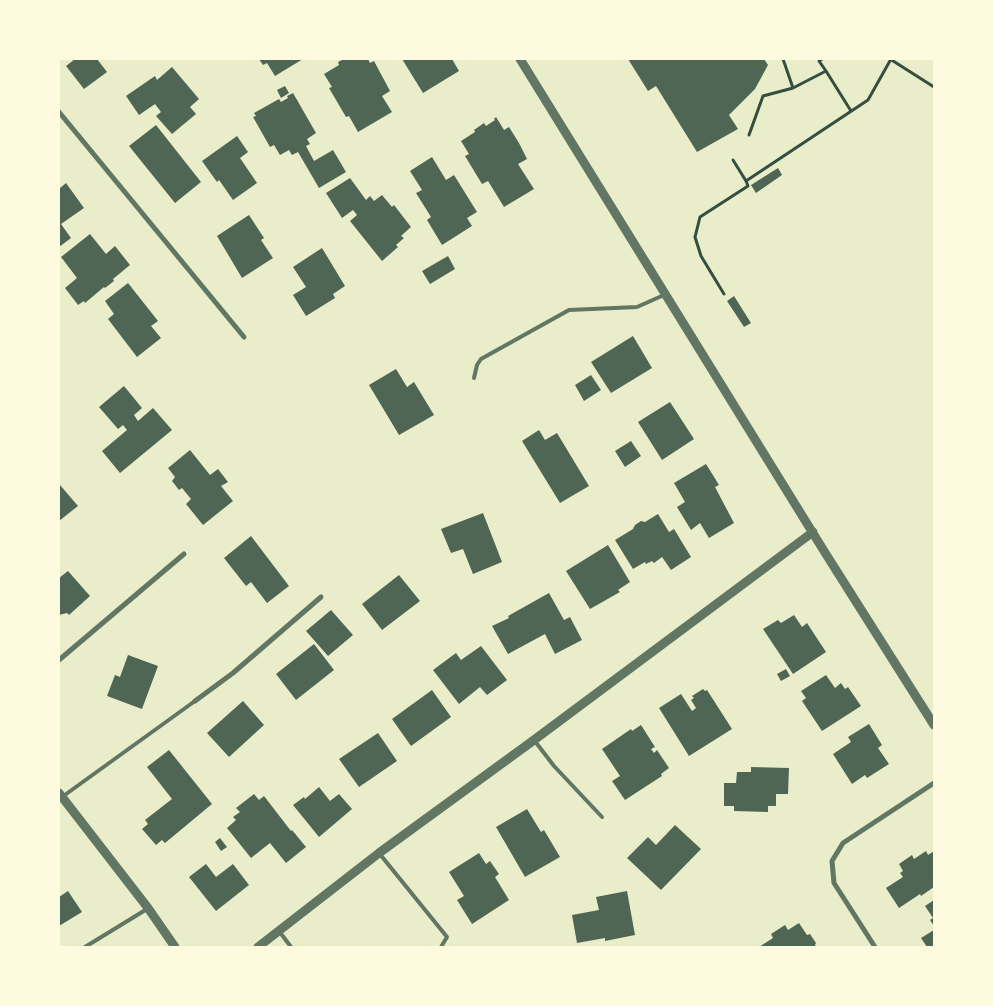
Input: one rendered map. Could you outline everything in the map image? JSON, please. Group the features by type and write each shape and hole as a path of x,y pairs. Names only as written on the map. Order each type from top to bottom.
{"street":[{"path":"520,59 934,725"},
{"path":"59,112 244,336"},
{"path":"258,947 379,853 813,532"},
{"path":"59,660 184,554"},
{"path":"195,701 233,673 321,597"},
{"path":"875,947 834,884 832,861 843,843 934,783"},
{"path":"61,795 148,908 175,947"}],"lane":[{"path":"474,378 477,364 481,359 569,310 636,307 666,294"},
{"path":"61,795 195,701"},
{"path":"534,740 554,766 602,817"},
{"path":"379,853 447,937 441,947"},
{"path":"85,947 148,908"},
{"path":"279,931 291,947"}],"path":[{"path":"783,59 793,88"},
{"path":"746,181 868,100 890,59 934,87"},
{"path":"819,60 851,111"},
{"path":"749,135 763,96 793,88 826,71"},
{"path":"724,294 701,256 695,238 700,218 748,186 733,160"}],"building":[{"path":"75,59 97,59 107,72 84,89 66,66"},
{"path":"259,59 303,59 275,76 267,63 263,65"},
{"path":"344,59 368,59 370,63 374,61 390,91 382,96 392,112 358,132 349,116 346,117 329,88 332,87 324,74 339,65 338,62"},
{"path":"402,59 452,59 459,71 423,93"},
{"path":"628,59 764,59 768,65 755,89 729,115 738,129 697,152 656,86 648,91"},
{"path":"172,67 199,99 190,107 196,114 172,134 156,116 161,112 155,104 139,115 126,96 155,76 157,80"},
{"path":"285,86 289,93 281,98 277,90"},
{"path":"293,93 316,133 307,139 310,144 306,146 314,161 333,150 346,172 319,188 298,152 292,155 289,150 280,155 274,145 270,147 253,117 256,116 254,113 279,99 281,102"},
{"path":"496,117 504,130 509,127 519,143 527,159 518,164 534,189 504,207 488,181 482,184 465,156 469,154 461,141 475,132 474,130 484,123 486,126 495,120"},
{"path":"156,125 201,182 175,203 129,146"},
{"path":"237,136 248,152 240,158 257,183 233,200 202,161"},
{"path":"432,157 446,180 454,175 477,212 467,218 472,226 442,245 427,220 431,217 416,193 422,190 410,171"},
{"path":"778,168 782,175 756,193 751,185"},
{"path":"350,178 366,200 370,196 374,201 382,195 392,207 394,205 411,227 401,236 404,238 396,245 398,247 382,261 350,221 357,215 353,210 342,218 326,193"},
{"path":"66,183 84,208 61,224 71,238 59,247 59,189"},
{"path":"249,215 264,238 261,240 273,258 242,278 217,236"},
{"path":"90,234 106,254 115,246 130,265 105,288 85,303 84,301 78,305 65,288 77,278 61,257"},
{"path":"322,248 345,286 333,294 335,298 306,316 293,295 306,287 293,267"},
{"path":"448,256 455,269 430,284 422,271"},
{"path":"128,283 158,321 151,326 161,338 137,357 108,319 114,314 105,301"},
{"path":"734,296 751,323 744,327 727,301"},
{"path":"633,336 652,368 611,393 591,362"},
{"path":"396,369 407,387 414,382 434,415 399,435 369,385"},
{"path":"591,375 601,390 584,401 575,385"},
{"path":"124,386 142,408 134,415 138,421 153,408 172,430 120,473 102,451 127,430 123,425 118,429 99,407"},
{"path":"670,402 694,439 662,460 638,422"},
{"path":"539,430 545,440 557,433 589,486 560,503 522,441"},
{"path":"631,441 641,456 625,467 615,451"},
{"path":"190,450 210,475 218,469 228,482 221,486 233,501 203,525 186,504 191,499 182,488 179,490 172,481 175,477 168,468"},
{"path":"706,464 719,485 715,487 734,523 709,538 700,523 691,530 677,507 685,502 674,483"},
{"path":"59,486 78,506 59,521"},
{"path":"483,513 502,562 473,574 463,549 451,553 441,529"},
{"path":"658,514 669,532 674,529 691,557 671,570 662,557 654,563 652,561 646,564 645,562 633,569 615,540 633,529 641,521 645,522"},
{"path":"251,536 289,586 267,603 251,582 246,586 224,558"},
{"path":"608,545 630,582 618,590 620,592 590,609 566,571"},
{"path":"68,571 90,596 69,615 67,613 59,615 59,578"},
{"path":"399,575 420,601 382,630 362,604"},
{"path":"549,593 564,620 570,617 582,640 555,654 545,634 508,654 492,626 509,618 508,616"},
{"path":"331,610 353,635 328,656 306,631"},
{"path":"794,615 802,627 807,623 826,652 793,674 763,629 778,620 781,623"},
{"path":"314,644 334,670 296,700 276,674"},
{"path":"481,646 507,680 487,695 480,687 459,704 433,670 456,653 461,660"},
{"path":"128,655 158,666 142,709 107,696 115,675 120,677"},
{"path":"786,669 790,676 781,681 777,674"},
{"path":"826,675 835,688 841,683 845,689 848,687 861,706 822,731 802,701 806,698 801,691"},
{"path":"703,689 707,690 732,729 689,756 659,708 681,694 692,711 696,708 691,700 694,698 692,696"},
{"path":"432,690 451,717 411,746 392,719"},
{"path":"243,701 264,725 229,757 207,733"},
{"path":"869,724 882,745 878,748 889,764 867,778 865,775 852,784 833,754 851,742 848,737"},
{"path":"641,725 655,747 651,749 654,753 657,750 669,768 661,774 662,776 625,800 612,781 620,776 602,749 631,729 632,731"},
{"path":"378,733 397,761 359,787 339,759"},
{"path":"169,750 212,804 165,843 162,840 156,845 142,829 148,824 145,820 172,799 147,767"},
{"path":"751,767 789,768 788,794 776,794 776,806 768,806 768,812 734,811 734,806 724,806 724,783 736,783 737,772 751,772"},
{"path":"319,787 330,801 339,794 352,809 319,837 293,805 304,797 305,799"},
{"path":"254,794 259,800 264,796 306,847 286,863 270,843 251,858 227,828 236,820 233,817 240,812 236,808"},
{"path":"527,809 541,832 544,830 560,857 525,877 496,827"},
{"path":"675,825 701,849 661,890 627,858 648,837 656,845"},
{"path":"220,838 227,847 221,851 215,842"},
{"path":"926,851 928,855 934,851 934,887 899,908 886,888 903,877 900,873 903,871 899,864 912,855 914,859"},
{"path":"479,853 486,864 490,861 499,874 495,877 509,900 472,924 457,900 464,896 449,872"},
{"path":"206,864 216,877 233,864 249,885 216,911 189,877"},
{"path":"68,891 82,912 59,926 59,897"},
{"path":"627,891 635,935 605,941 605,938 577,943 572,915 599,910 596,897"},
{"path":"934,900 934,926 930,920 933,918 925,906"},
{"path":"799,923 807,935 810,934 816,943 816,947 759,947 773,938 771,934 785,925 788,930"},
{"path":"934,930 934,947 927,947 921,938"}]}
